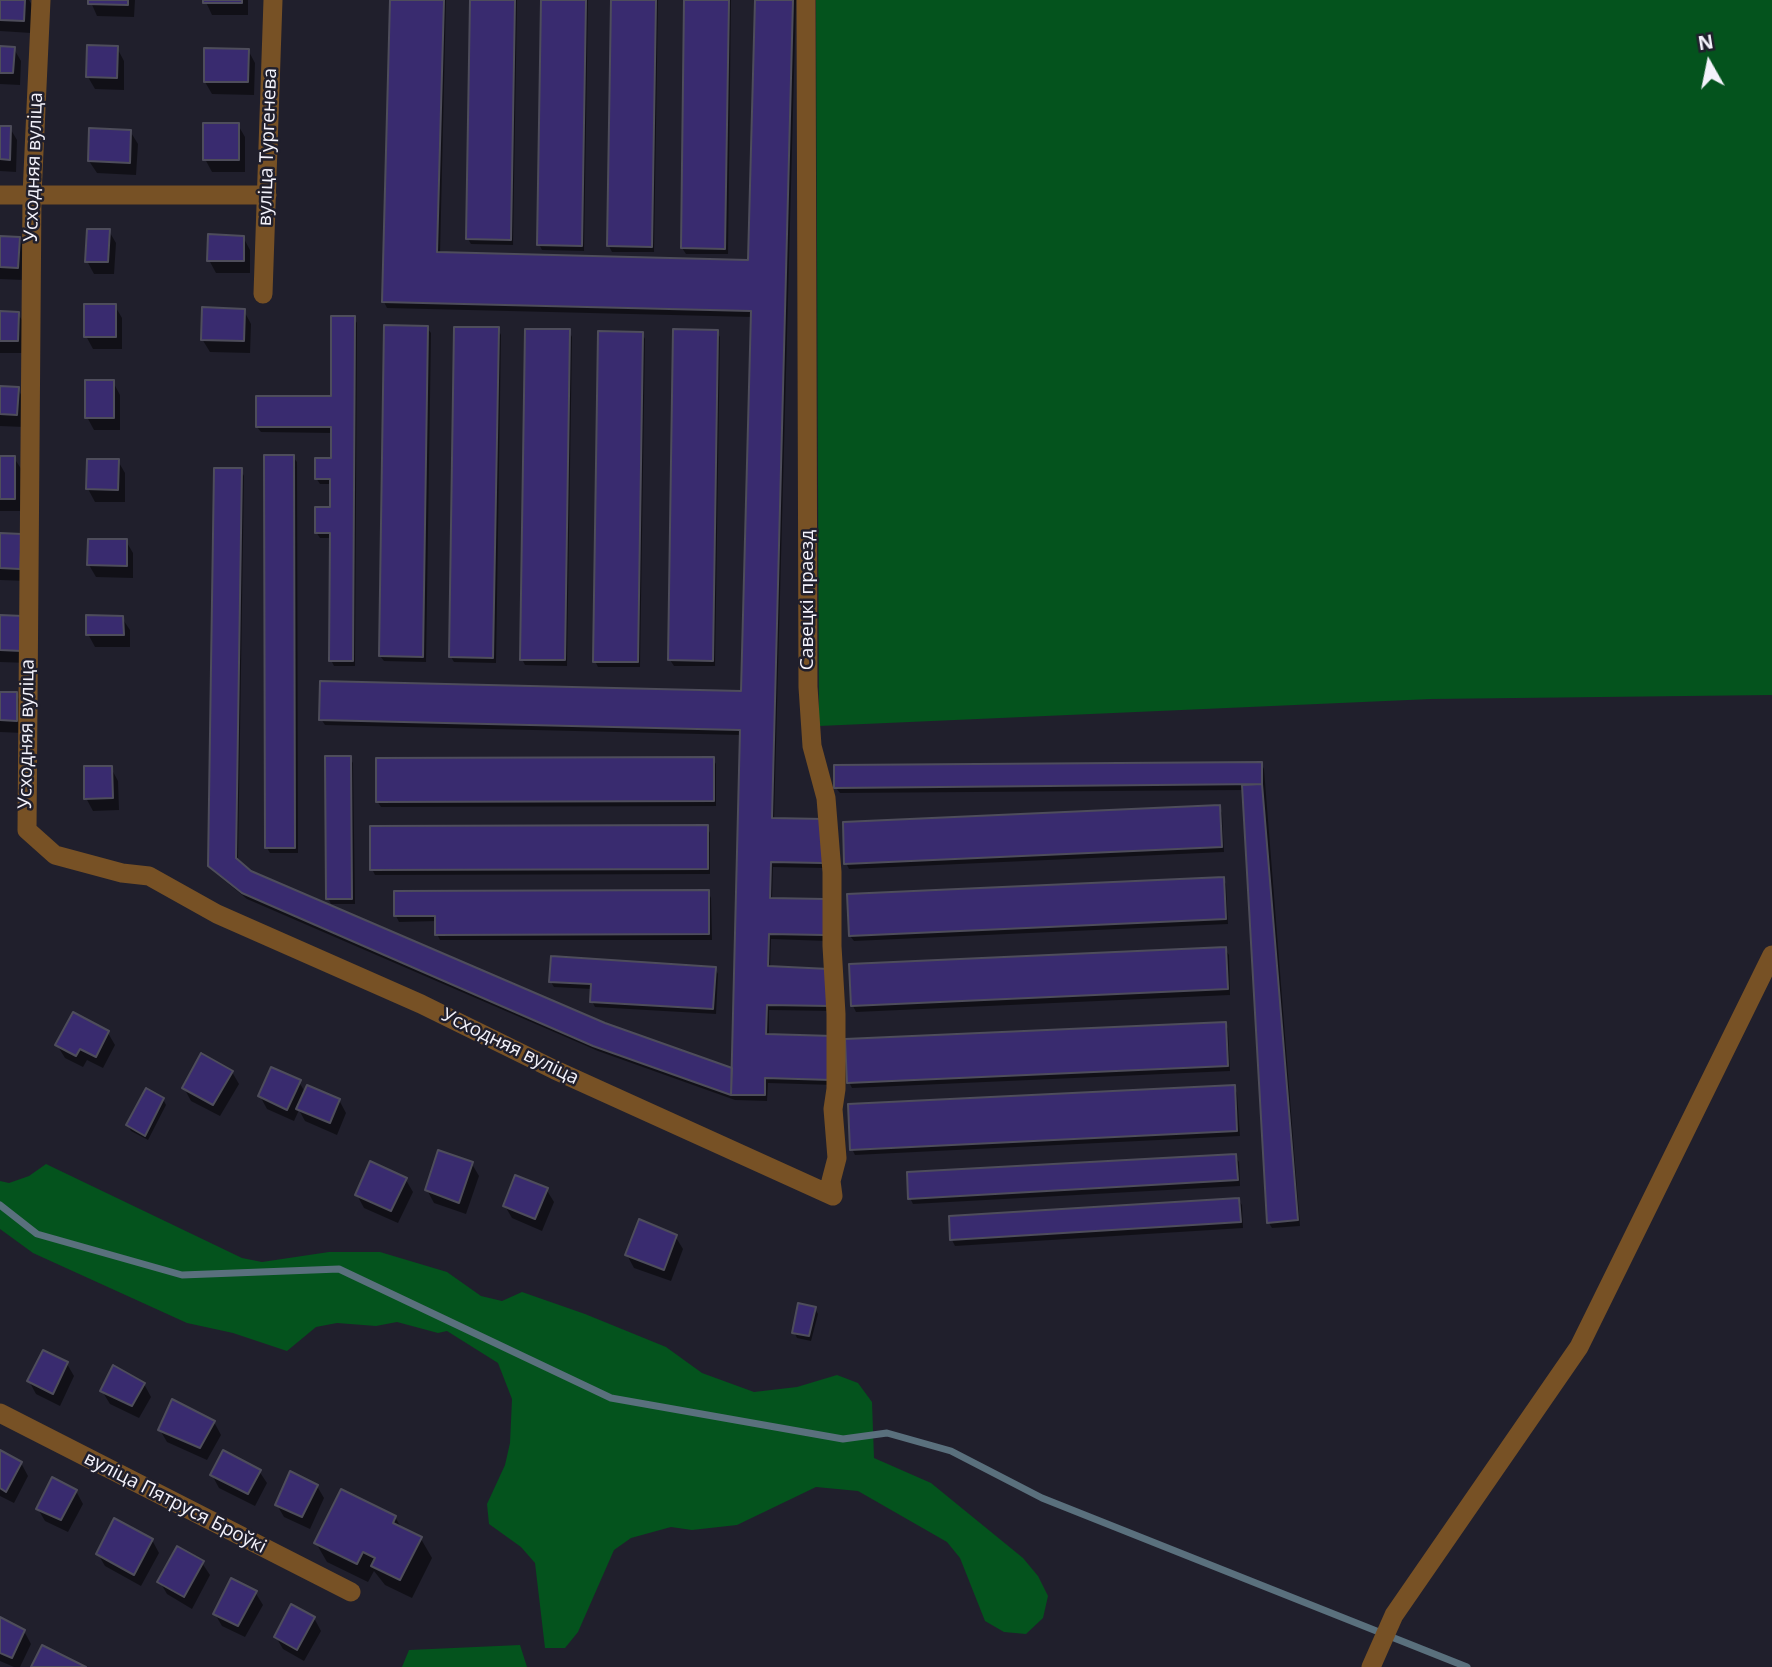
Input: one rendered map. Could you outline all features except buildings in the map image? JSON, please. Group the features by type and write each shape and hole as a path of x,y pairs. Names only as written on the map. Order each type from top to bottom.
{"street":[{"name":"Усходняя вуліца","path":"41,0 32,195 26,830 55,855 122,873 149,876 217,914 421,1004 555,1070 833,1196"},
{"name":"вуліца Тургенева","path":"263,294 273,0"},
{"name":"Савецкі праезд","path":"806,0 808,687 812,746 826,798 832,872 836,1027 834,1109 837,1158 831,1181 833,1196"},
{"path":"0,195 267,195"},
{"path":"1371,1667 1394,1615 1580,1347 1772,955"},
{"name":"вуліца Пятруся Броўкі","path":"0,1413 351,1592"}],"green space":[{"path":"816,0 1772,0 1772,695 1431,699 819,726"},
{"path":"46,1164 242,1258 262,1262 329,1252 380,1252 447,1272 481,1296 502,1301 522,1292 585,1314 666,1347 702,1373 754,1392 797,1387 837,1375 858,1383 872,1402 874,1458 931,1483 1023,1558 1038,1576 1048,1596 1043,1618 1026,1634 1004,1632 985,1621 960,1558 947,1542 858,1491 816,1487 737,1525 692,1530 671,1527 631,1538 614,1550 578,1632 565,1648 545,1648 535,1563 521,1547 489,1524 487,1504 505,1465 510,1443 512,1399 498,1363 447,1331 438,1333 397,1322 376,1326 337,1323 316,1327 287,1351 233,1333 187,1323 33,1253 0,1229 0,1181 9,1183 29,1176"},
{"path":"520,1645 527,1667 402,1667 409,1650"}],"waterway":[{"path":"0,1205 37,1234 182,1275 339,1269 611,1398 843,1439 887,1433 951,1451 1042,1498 1467,1667"}]}
